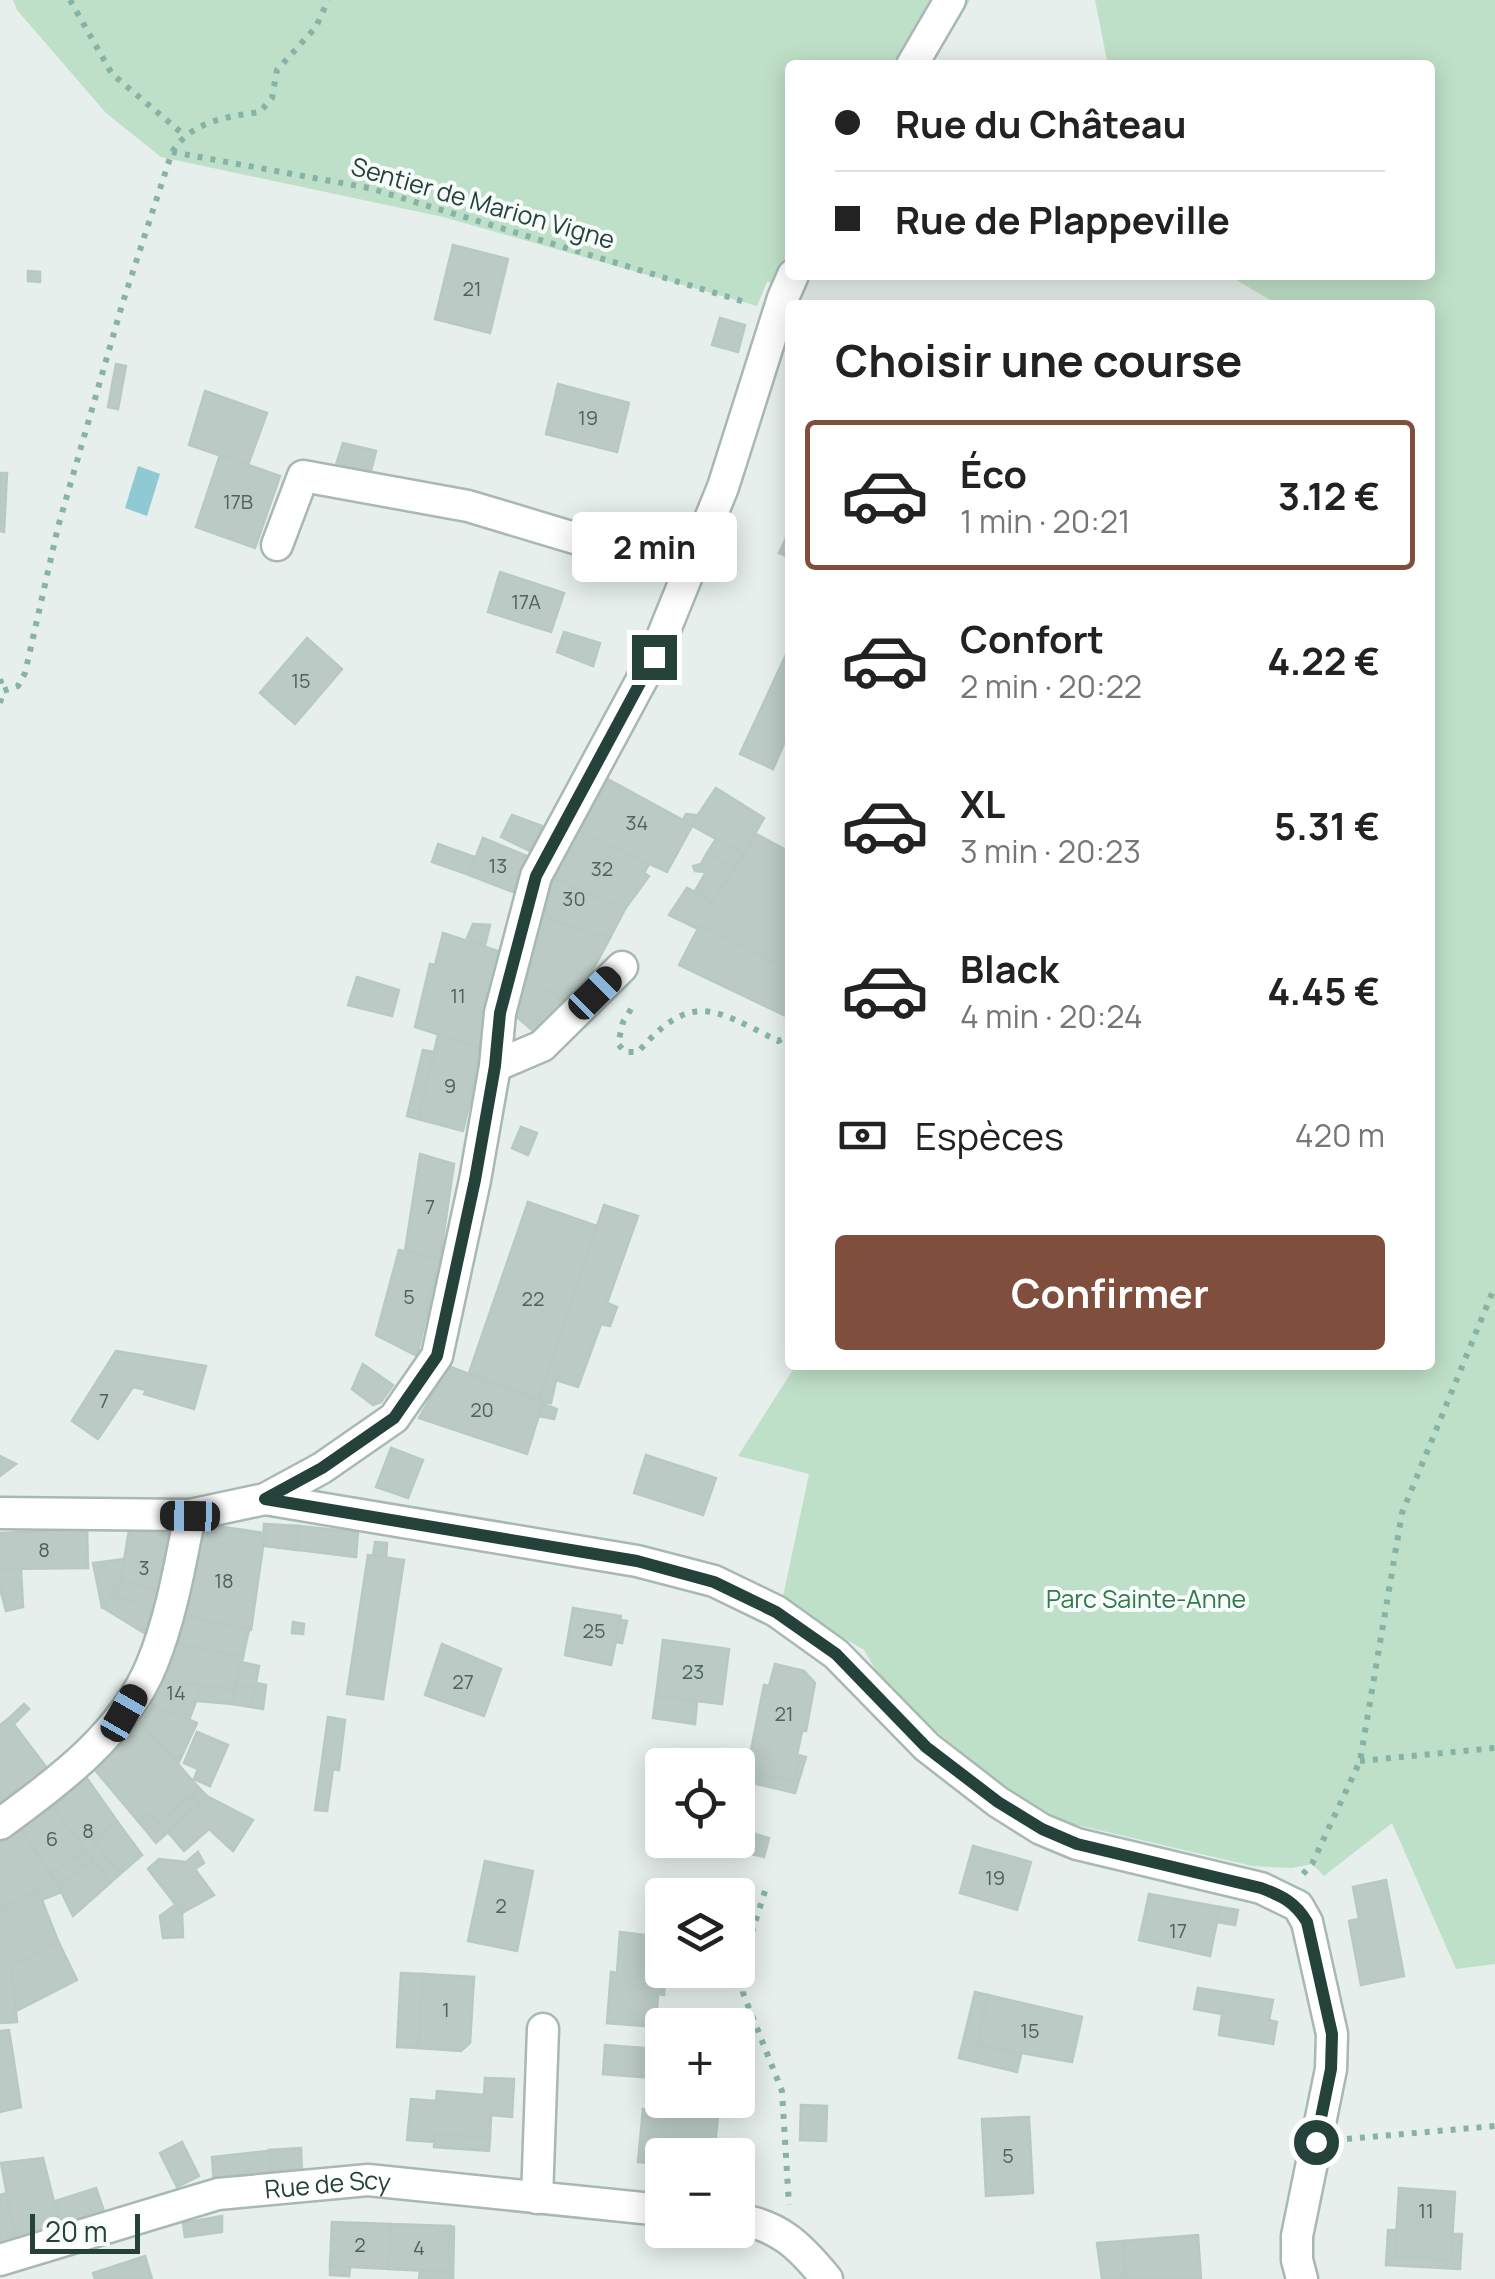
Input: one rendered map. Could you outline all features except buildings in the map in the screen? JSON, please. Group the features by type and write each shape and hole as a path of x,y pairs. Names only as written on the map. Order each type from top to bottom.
{"street":[{"path":"915,60 950,0"},
{"path":"0,1513 190,1516 265,1499 322,1468 394,1418 437,1356 475,1180 500,1013 536,876 654,657 723,487 791,280"},
{"path":"276,546 303,476 468,506 601,546 692,565"},
{"path":"495,1066 542,1046 622,967"},
{"path":"265,1499 637,1561 714,1582 776,1612 836,1654 926,1747 998,1802 1042,1829 1077,1844 1261,1888 1298,1906 1307,1922 1332,2034 1331,2069 1298,2236 1297,2260 1302,2279"},
{"path":"0,1824 58,1781 124,1713 152,1665 190,1516"},
{"path":"536,2198 543,2028"},
{"name":"Rue de Scy","path":"0,2260 218,2194 368,2180 645,2208"},
{"path":"755,2222 763,2223 806,2253 827,2279"}],"path":[{"path":"70,0 112,74 183,134"},
{"path":"2,690 18,686 25,673 58,527 122,305 172,152 183,134 220,118 260,112 272,98 277,70 316,28 328,0"},
{"name":"Sentier de Marion Vigne","path":"172,152 369,188 778,312"},
{"path":"0,679 0,702"},
{"path":"622,967 638,982 638,995 623,1022 618,1044 624,1052 638,1052 663,1023 692,1010 726,1014 778,1041 785,1038"},
{"path":"1281,1896 1312,1864 1360,1760 1402,1512 1495,1286"},
{"path":"1360,1760 1495,1748"},
{"path":"766,1891 742,1964 743,1993 782,2092 790,2204 784,2236"},
{"path":"1316,2142 1495,2126"}],"green space":[{"path":"13,0 970,0 934,60 785,60 785,280 805,280 800,288 767,282 757,306 443,217 161,157 106,113 17,10"},
{"name":"Parc Sainte-Anne","path":"1095,0 1495,0 1495,1964 1456,1969 1392,1823 1324,1876 1312,1864 1292,1868 1252,1866 1073,1824 1008,1790 889,1693 864,1650 782,1601 809,1474 738,1456 793,1370 1435,1370 1435,300 1270,300 1236,280 1435,280 1435,60 1107,60"}],"water":[{"path":"138,466 160,474 147,516 125,508"}],"route":[{"path":"654,657 536,876 500,1013 475,1180 437,1356 394,1418 322,1468 265,1499 637,1561 714,1582 776,1612 836,1654 926,1747 998,1802 1042,1829 1077,1844 1261,1888 1298,1906 1307,1922 1332,2034 1331,2069 1316,2142"}]}
